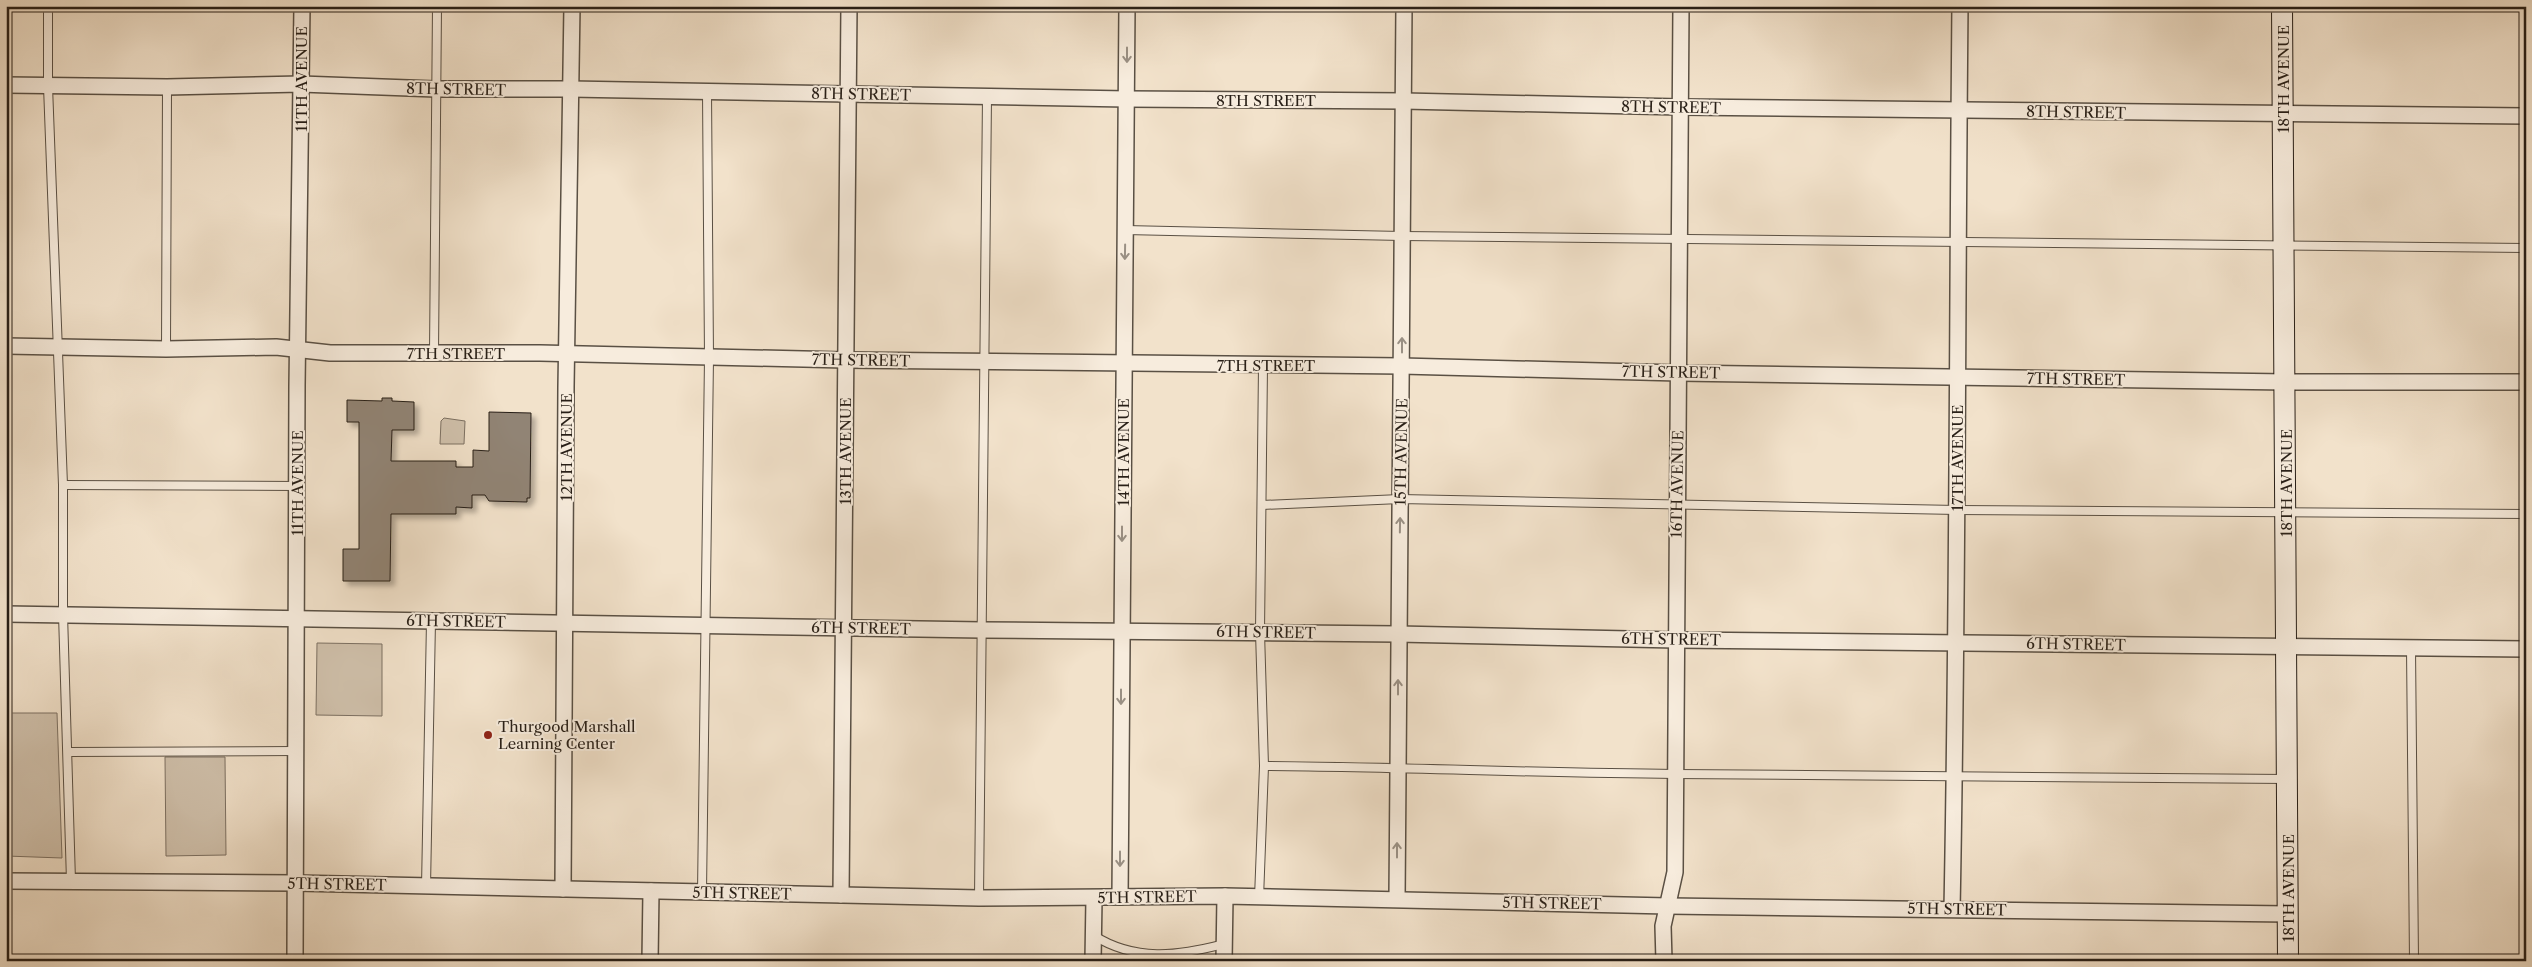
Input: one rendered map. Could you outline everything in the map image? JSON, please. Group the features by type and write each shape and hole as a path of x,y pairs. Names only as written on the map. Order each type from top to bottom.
{"street":[{"name":"11TH AVENUE","path":"294,961 302,6"},
{"name":"12TH AVENUE","path":"563,889 572,6"},
{"name":"13TH AVENUE","path":"840,895 849,6"},
{"name":"14TH AVENUE","path":"1120,897 1127,6"},
{"name":"15TH AVENUE","path":"1397,899 1404,6"},
{"name":"16TH AVENUE","path":"1664,961 1663,926 1675,872 1676,505 1679,373 1681,6"},
{"name":"17TH AVENUE","path":"1952,909 1957,642 1957,243 1960,6"},
{"name":"18TH AVENUE","path":"2282,6 2283,247 2286,382 2288,961"},
{"name":"8TH STREET","path":"6,85 167,87 301,84 436,89 571,89 1127,99 1404,101 1681,107 2526,116"},
{"name":"7TH STREET","path":"6,346 166,349 276,347 330,353 568,354 845,360 1402,366 1679,373 2286,382 2526,382"},
{"name":"6TH STREET","path":"6,614 982,630 1398,634 1676,640 2526,649"},
{"name":"5TH STREET","path":"6,881 296,883 978,898 1225,896 1668,906 2288,914"},
{"path":"650,961 651,891"},
{"path":"1224,961 1225,896"},
{"path":"1093,961 1094,898"}],"lane":[{"path":"48,6 48,86 56,348 63,486 63,614 71,882"},
{"path":"434,353 437,6"},
{"path":"166,349 167,87"},
{"path":"702,892 709,358 707,92"},
{"path":"978,898 987,96"},
{"path":"1125,230 1680,240 2526,248"},
{"path":"1259,898 1264,766 1260,632 1263,366"},
{"path":"63,486 297,486"},
{"path":"1262,505 1400,499 1957,510 2526,514"},
{"path":"426,887 432,621"},
{"path":"2411,648 2414,961"},
{"path":"68,752 296,751"},
{"path":"1264,766 1397,767 1675,774 1954,775 2288,780"},
{"path":"1094,935 1111,946 1136,953 1189,953 1224,944"}],"shaded area":[{"path":"444,418 465,421 464,444 440,444 441,421"},
{"path":"317,643 382,644 382,716 316,715"},
{"path":"6,713 57,713 62,858 6,856"},
{"path":"165,757 225,757 226,855 166,856"}],"building":[{"path":"382,398 392,398 392,401 414,402 414,430 392,430 391,461 456,461 456,467 473,467 473,450 489,451 489,412 531,413 530,498 527,498 527,502 489,501 485,495 472,495 472,508 456,507 456,514 391,514 390,581 343,581 343,549 359,549 359,422 347,422 347,400 382,401"}],"place":[{"name":"Thurgood Marshall Learning Center","path":"488,735"}]}
